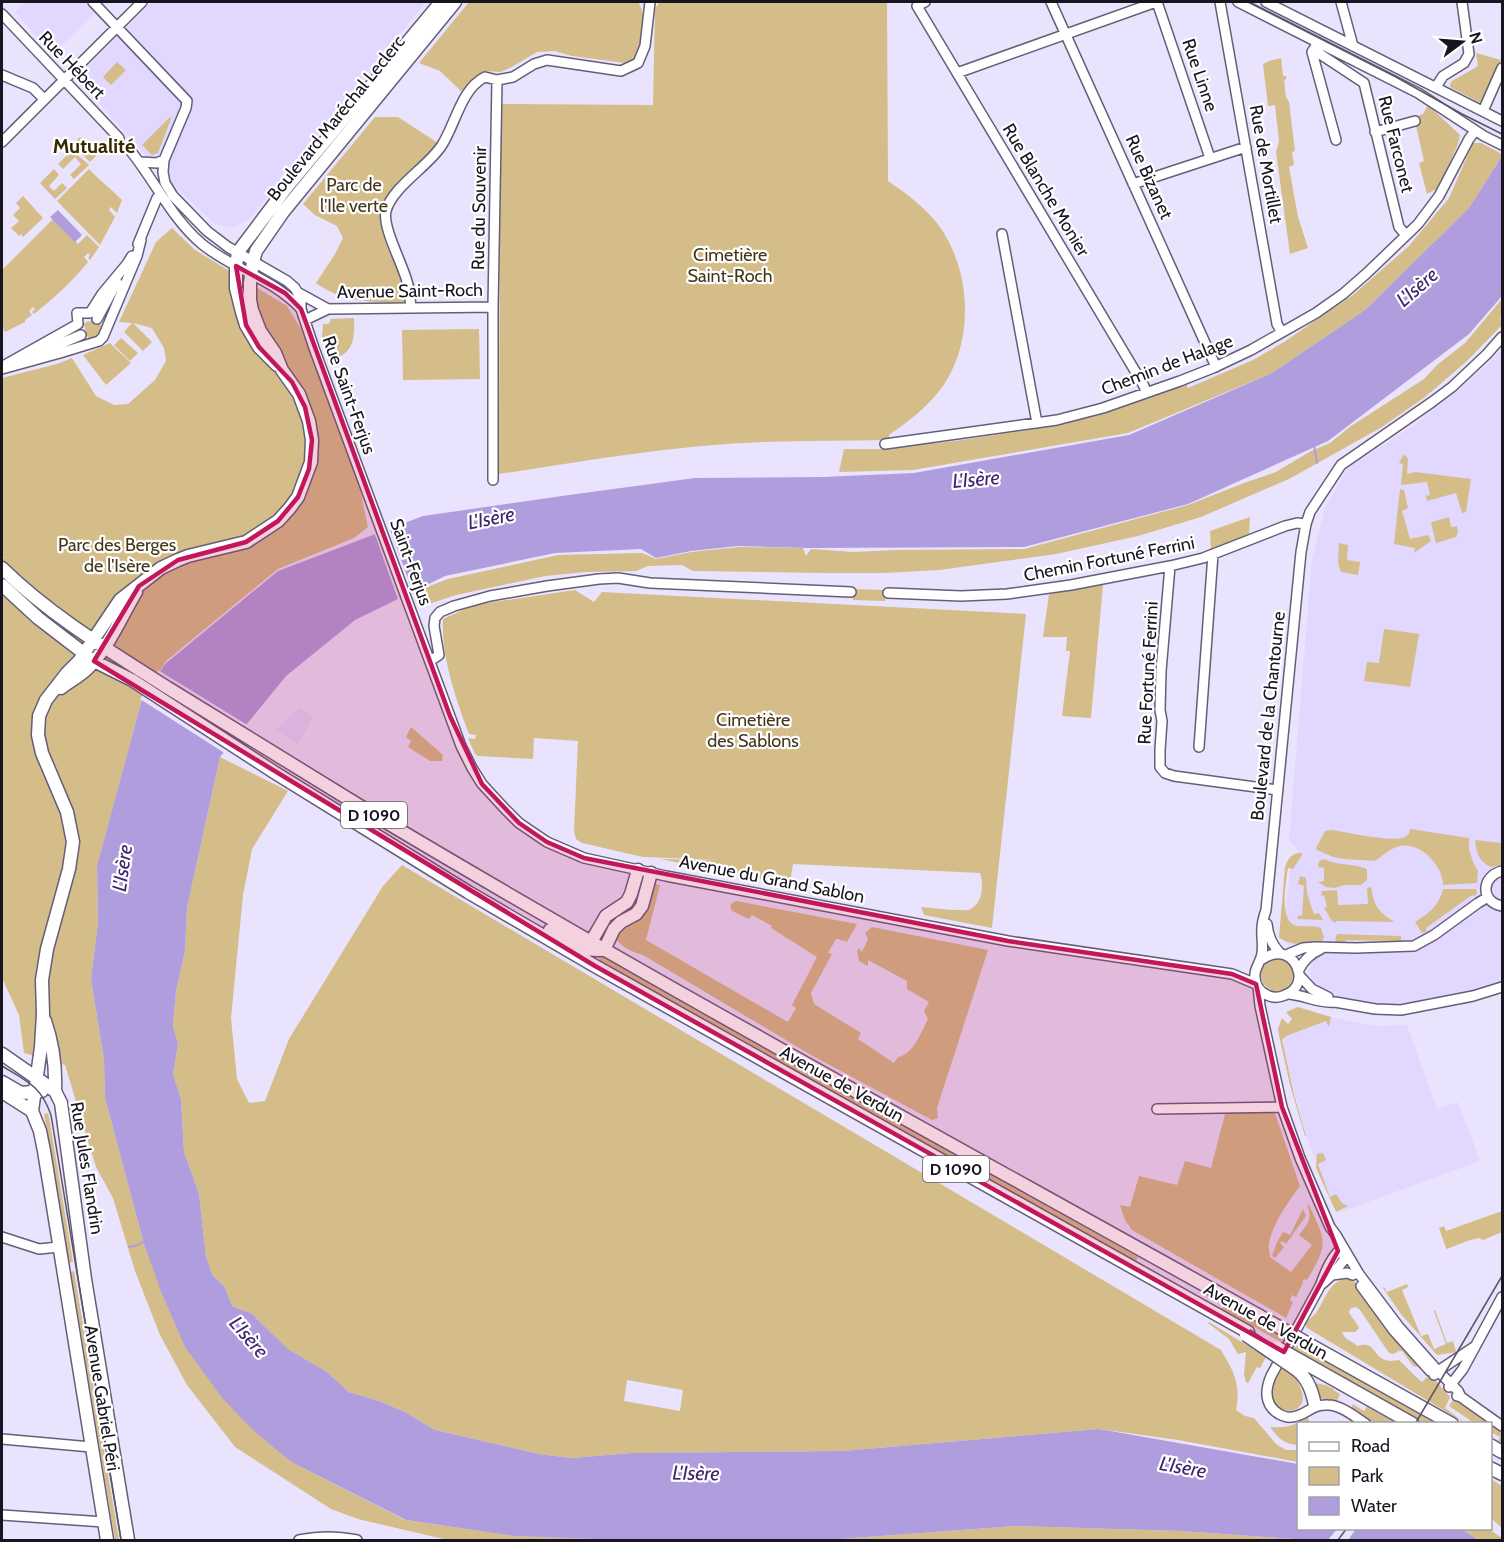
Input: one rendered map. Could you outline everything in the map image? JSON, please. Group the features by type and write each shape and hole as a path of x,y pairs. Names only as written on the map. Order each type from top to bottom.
{"main road":[{"name":"Boulevard Maréchal Leclerc","path":"238,252 287,187 441,2"},
{"name":"Boulevard Maréchal Leclerc","path":"252,268 256,251 283,212 455,2"},
{"path":"59,1247 44,1151 40,1131 32,1111 41,1047 43,1014 41,990 45,962 69,869 73,842 67,812 42,753 38,735 39,716 46,700 83,672 120,600 160,568 188,556 246,542 278,520 298,497 311,462 312,440 309,421 296,388 282,369 259,347 246,325 238,299 236,266 238,252"},
{"path":"252,268 250,300 252,310 260,331 275,353 282,369"},
{"name":"D 1090","path":"2,568 70,625 99,644"},
{"name":"D 1090","path":"2,585 62,638 89,657"},
{"name":"Avenue de Verdun","path":"99,644 268,750 596,947 1448,1422"},
{"name":"Avenue de Verdun","path":"89,657 132,680 260,763 595,966 1172,1289 1299,1365 1409,1422"},
{"path":"595,966 596,947 606,916 627,902 632,894 638,870"},
{"path":"491,905 531,920 582,947 596,947 621,922 636,914 642,906 651,873"},
{"path":"2,1082 21,1093 55,1090 56,1068 43,1014"},
{"name":"Rue Jules Flandrin","path":"2,1054 55,1090 61,1103 85,1279"},
{"path":"2,1092 32,1111"},
{"name":"Avenue Gabriel Péri","path":"59,1247 107,1540"},
{"name":"Avenue Gabriel Péri","path":"85,1279 128,1540"},
{"path":"1299,1365 1309,1385 1315,1406"}],"street":[{"path":"93,2 187,101 164,160 157,163 141,162"},
{"path":"2,142 141,2"},
{"path":"411,308 408,285 387,224 386,211 394,195 441,147 465,97 475,82 485,77 497,80 513,77 534,64 547,60 621,71 638,63 645,46 650,2"},
{"name":"Rue Bizanet","path":"1051,2 1216,367"},
{"path":"957,74 1157,2"},
{"name":"Rue Linne","path":"1157,2 1210,158"},
{"name":"Rue de Mortillet","path":"1220,2 1277,324 1281,331"},
{"path":"1238,2 1317,45 1418,93 1475,131 1503,146"},
{"path":"1266,2 1503,121"},
{"path":"1341,2 1353,46"},
{"path":"1436,87 1443,76 1464,63 1469,54 1462,2"},
{"name":"Rue Blanche Monier","path":"921,4 957,74 1144,386 1146,393"},
{"name":"Rue Hébert","path":"2,15 119,138"},
{"path":"1317,45 1312,52 1336,140"},
{"name":"Rue Farconet","path":"1317,45 1320,54 1364,83 1399,227 1406,235"},
{"path":"1483,111 1503,68"},
{"path":"2,75 33,88 44,99"},
{"name":"Rue du Souvenir","path":"493,480 497,80"},
{"path":"1376,132 1415,121"},
{"name":"Chemin de Halage","path":"885,444 1057,420 1095,411 1216,367 1251,350 1316,313 1343,294 1418,224 1439,196 1468,139 1475,131"},
{"path":"1133,184 1246,147"},
{"path":"129,149 141,162 162,196"},
{"name":"Avenue Saint-Roch","path":"164,160 165,183 173,196 207,231 238,252 252,268 285,293 301,309"},
{"name":"Avenue Saint-Roch","path":"162,196 199,242 218,256 236,266 252,268 287,281 297,292 328,309"},
{"path":"2,368 60,353 103,338 137,256 157,198 173,196"},
{"path":"1002,234 1036,423"},
{"path":"97,319 141,240"},
{"path":"77,313 90,313 102,294 127,264"},
{"path":"297,292 301,299 301,309"},
{"name":"Avenue Saint-Roch","path":"305,320 328,309 493,307"},
{"name":"Rue Saint-Ferjus","path":"301,309 367,492"},
{"path":"77,313 88,319 97,319 106,328"},
{"path":"77,313 82,328 81,335"},
{"path":"2,368 78,324 77,313"},
{"path":"81,335 90,344"},
{"path":"2,368 81,335"},
{"path":"1306,524 1314,506 1341,465 1452,387 1503,337"},
{"name":"Saint-Ferjus","path":"367,492 423,643"},
{"name":"Chemin Fortuné Ferrini","path":"888,593 961,596 1007,594 1071,585 1170,566 1213,554 1285,526 1297,523 1306,524"},
{"name":"Boulevard de la Chantourne","path":"1259,963 1263,947 1263,919 1266,913 1301,552 1306,524"},
{"path":"1199,747 1213,554"},
{"name":"Rue Fortuné Ferrini","path":"1170,566 1161,671 1160,767 1165,773 1174,776 1278,790"},
{"path":"430,661 438,655 434,626 435,618 440,612 490,596 547,586 618,578 650,583 851,592"},
{"name":"Avenue du Grand Sablon","path":"423,643 468,760 482,784 526,828 547,842 584,858 651,873 1008,940 1232,974 1257,985"},
{"path":"1503,871 1489,878 1486,890 1492,902 1503,906"},
{"path":"1488,897 1434,935 1414,946 1315,947 1283,954 1273,953 1259,963 1255,976 1282,1107 1300,1158 1332,1231 1336,1235 1344,1260 1394,1331 1436,1373 1454,1395 1461,1397 1503,1426"},
{"name":"Boulevard de la Chantourne","path":"1266,913 1268,934 1275,948 1283,954"},
{"path":"1289,994 1297,984 1304,960 1323,948"},
{"path":"1283,954 1295,963 1299,973 1312,989 1335,1002"},
{"name":"Avenue du Grand Sablon","path":"1232,974 1246,971 1259,963"},
{"path":"1257,985 1266,995 1273,997 1289,994 1300,995 1329,1003 1401,1010 1473,996 1503,987"},
{"path":"1264,1025 1267,1004 1273,997"},
{"path":"1157,1109 1282,1107"},
{"path":"2,1237 39,1249 59,1247"},
{"path":"1341,1249 1326,1272 1271,1376 1267,1398 1272,1408 1286,1417 1298,1416 1315,1406 1335,1406 1363,1422"},
{"path":"1341,1249 1436,1373"},
{"path":"1320,1286 1344,1260"},
{"path":"1332,1275 1343,1273 1353,1275"},
{"path":"1449,1387 1463,1369 1503,1297"},
{"path":"1436,1373 1476,1345"},
{"path":"2,1439 91,1447"},
{"path":"2,1515 104,1522"},
{"path":"299,1540 322,1536 357,1540"}],"highlighted area":[{"path":"236,266 285,293 301,309 450,716 482,784 519,823 547,842 584,858 1008,941 1232,974 1256,984 1282,1107 1338,1251 1284,1352 595,966 94,661 139,586 178,560 246,542 278,521 298,497 309,469 312,440 305,407 292,382 259,347 246,325"}],"shaded area":[{"path":"26,2 84,2 95,12 53,54 15,12"},
{"path":"152,2 426,2 250,218 234,228 215,224 171,183 76,78"},
{"path":"1502,349 1502,986 1424,1007 1369,1005 1327,994 1314,986 1310,961 1306,954 1293,950 1282,938 1290,871 1292,864 1299,858 1296,847 1289,840 1312,560 1325,508 1348,468 1414,425 1466,384"},
{"path":"299,708 313,717 298,744 276,730"},
{"path":"1300,1009 1375,1026 1407,1025 1437,1109 1458,1102 1480,1161 1338,1213 1306,1136 1283,1046 1282,1040 1286,1036 1288,1024"}],"green space":[{"path":"469,2 638,2 644,21 640,51 638,57 625,63 572,56 555,51 537,52 500,72 486,71 461,91 440,71 419,63"},
{"name":"Cimetière Saint-Roch","path":"660,2 887,2 888,181 930,215 952,248 964,289 965,310 959,352 940,390 929,403 889,435 889,440 702,446 499,474 500,104 653,105 655,8"},
{"path":"1476,53 1501,60 1487,100 1481,103 1450,87 1452,81 1478,66"},
{"path":"1281,58 1283,76 1286,76 1284,80 1286,97 1289,102 1295,151 1292,152 1294,165 1289,167 1298,217 1308,248 1290,254 1276,152 1279,141 1275,105 1268,106 1263,64"},
{"path":"117,62 126,70 111,85 103,77"},
{"path":"1428,105 1460,135 1447,169 1436,189 1427,194 1419,163 1424,161 1414,117 1423,114"},
{"path":"170,117 158,153 152,155 142,145"},
{"name":"Parc de l'Ile verte","path":"375,117 398,117 438,143 409,174 383,213 403,282 405,301 403,304 347,298 326,290 316,283 343,238 337,226 315,215 303,204"},
{"path":"80,137 97,155 90,162 76,148 78,146 75,142"},
{"path":"1473,143 1481,143 1502,156 1469,208 1365,310 1272,373 1128,433 913,470 839,472 844,449 879,449 955,441 1034,429 1085,418 1186,384 1188,388 1253,360 1284,342 1353,295 1409,246 1449,198"},
{"path":"72,150 89,165 74,179 70,175 81,164 75,157 63,169 58,164"},
{"path":"54,169 59,175 49,186 54,191 62,183 67,188 55,199 40,183"},
{"path":"89,169 122,200 117,213 111,207 109,210 115,217 100,245 57,201"},
{"path":"23,196 43,218 23,237 11,228 19,221 13,215 20,208 16,203"},
{"path":"53,219 78,244 87,235 99,247 90,260 88,253 84,257 88,262 56,296 34,314 33,307 29,311 32,315 25,322 5,332 2,326 2,270"},
{"name":"Parc des Berges de l'Isère","path":"172,228 195,250 287,306 301,329 357,475 368,527 354,538 278,569 166,661 141,703 97,867 98,922 91,979 104,1060 105,1098 144,1244 293,1463 405,1520 513,1536 618,1540 448,1540 358,1519 331,1509 235,1447 187,1385 160,1335 135,1271 113,1198 96,1167 65,1065 24,1053 19,1015 2,978 2,560 4,557 2,555 2,378 72,358 96,396 114,405 128,404 155,380 166,361 164,348 152,328 133,323 152,342 143,351 124,332 132,323 119,322 156,242"},
{"path":"1502,299 1500,319 1502,325 1467,361 1425,397 1382,427 1289,479 1201,517 1138,536 1056,554 939,570 826,573 693,571 682,565 648,566 636,571 545,576 456,595 420,607 414,592 448,579 558,555 642,553 656,559 691,552 739,547 803,548 806,556 811,549 853,552 1024,549 1188,505 1276,472 1311,451 1330,443 1351,426 1424,379 1437,365 1465,343"},
{"path":"354,318 351,345 343,354 329,360 322,337 323,324 329,324 331,319"},
{"path":"90,321 100,323 102,330 94,339 89,339 86,334 84,323"},
{"path":"479,329 480,379 403,380 402,330"},
{"path":"121,338 138,353 130,361 114,345"},
{"path":"110,343 131,363 106,385 83,355"},
{"path":"1404,454 1408,459 1407,474 1415,472 1471,479 1466,512 1462,513 1456,493 1427,501 1426,496 1430,495 1427,482 1401,485 1403,464 1399,463"},
{"path":"1400,489 1404,490 1408,508 1402,511 1410,539 1428,535 1431,541 1414,553 1415,548 1394,544"},
{"path":"1250,517 1249,535 1211,549 1210,531"},
{"path":"1449,517 1451,527 1457,526 1456,537 1436,543 1431,523"},
{"path":"1339,543 1348,545 1347,560 1360,562 1358,575 1341,572 1338,563"},
{"path":"1103,584 1091,718 1062,716 1070,651 1066,651 1067,637 1043,637 1049,594"},
{"path":"853,589 885,590 885,601 853,600"},
{"name":"Cimetière des Sablons","path":"575,590 594,602 602,592 1026,614 992,928 924,915 921,907 968,910 977,904 981,894 980,873 793,864 789,891 782,887 781,883 660,859 720,860 643,857 582,843 576,839 574,831 578,741 534,738 533,759 475,754 468,738 475,739 476,735 469,734 459,707 450,678 443,633 443,619 465,609 487,603"},
{"path":"1384,629 1419,634 1410,687 1364,681 1367,662 1379,663"},
{"path":"411,727 443,755 442,761 430,761 408,747 411,741 406,737"},
{"path":"220,757 288,791 252,849 243,895 231,1018 237,1079 249,1103 265,1101 289,1039 383,886 402,865 1221,1350 1230,1365 1237,1385 1236,1410 1245,1416 1254,1418 1276,1444 1286,1450 1297,1450 1297,1462 1178,1440 1099,1429 842,1451 632,1453 572,1458 539,1454 435,1430 405,1412 349,1392 327,1372 288,1349 251,1313 233,1307 224,1286 213,1276 206,1257 199,1194 184,1152 181,1099 173,1074 178,1044 173,1026 176,991 185,951 187,908","holes":["627,1380 683,1390 680,1411 624,1401"]},
{"path":"1410,829 1469,838 1469,849 1478,871 1477,883 1443,885 1435,863 1423,852 1408,846 1393,848 1375,861 1333,857 1316,848 1325,831 1399,839 1409,834"},
{"path":"1475,840 1502,843 1502,865 1491,867 1484,862 1477,852"},
{"path":"1298,853 1302,855 1293,869 1288,868 1285,910 1291,923 1297,926 1321,928 1324,937 1321,943 1293,943 1279,937 1285,867 1290,858"},
{"path":"1324,859 1367,869 1367,880 1361,885 1326,887 1318,882 1324,881 1324,868 1318,867 1319,861"},
{"path":"1300,876 1306,878 1307,894 1314,914 1319,913 1323,920 1298,919 1297,916 1302,915 1304,886 1298,884"},
{"path":"651,883 660,885 646,940 788,1022 796,1008 792,1005 817,957 752,915 749,919 732,911 730,907 732,903 736,901 857,924 847,942 836,939 828,953 832,954 811,993 814,1004 861,1033 858,1039 894,1063 916,1042 928,1019 924,1011 929,1002 907,989 907,981 868,960 868,966 859,961 857,951 859,948 862,952 868,939 865,933 872,927 988,950 937,1108 938,1118 932,1120 811,1055 643,955 622,946 614,936"},
{"path":"1371,887 1378,908 1395,922 1336,921 1336,923 1332,921 1324,908 1327,907 1324,895 1321,896 1322,891 1337,890 1338,905 1368,904 1367,888"},
{"path":"1443,889 1476,889 1477,894 1472,895 1422,933 1415,922 1433,908"},
{"path":"1337,934 1401,936 1401,941 1346,940 1345,944 1337,943 1335,939"},
{"path":"600,955 1138,1257 1136,1261 602,964 598,957"},
{"path":"1277,959 1289,963 1293,975 1289,987 1277,991 1265,987 1261,975 1265,963"},
{"path":"1298,1007 1331,1017 1329,1027 1326,1021 1286,1036 1282,1040 1306,1136 1290,1085 1278,1029 1282,1018 1288,1024 1292,1019 1286,1012"},
{"path":"1274,1110 1300,1186 1277,1220 1269,1245 1270,1257 1291,1272 1312,1245 1299,1235 1309,1221 1310,1214 1307,1205 1319,1227 1323,1242 1319,1258 1307,1280 1304,1279 1302,1282 1296,1297 1292,1295 1290,1300 1293,1302 1286,1318 1132,1230 1125,1220 1120,1205 1130,1207 1139,1176 1177,1185 1185,1161 1211,1168 1225,1114"},
{"path":"48,1113 73,1262 69,1263 44,1114"},
{"path":"1323,1153 1326,1160 1318,1164 1330,1197 1336,1194 1342,1203 1348,1206 1336,1212 1316,1168 1317,1154"},
{"path":"1303,1209 1306,1216 1286,1244 1282,1241 1280,1243 1284,1247 1275,1258 1272,1256 1277,1242 1283,1232 1290,1235"},
{"path":"1502,1211 1502,1232 1483,1240 1479,1238 1446,1248 1439,1228 1444,1226 1446,1231"},
{"path":"74,1271 119,1540 115,1540 71,1272"},
{"path":"1347,1278 1354,1281 1420,1365 1413,1366 1402,1351 1389,1353 1356,1307 1351,1308 1349,1312 1359,1328 1355,1332 1342,1332 1345,1338 1357,1346 1364,1345 1372,1348 1384,1360 1399,1360 1422,1382 1430,1374 1450,1397 1445,1408 1464,1422 1307,1328 1305,1323 1316,1313 1332,1287"},
{"path":"1407,1284 1408,1287 1402,1290 1421,1336 1428,1334 1434,1349 1446,1344 1435,1310 1447,1343 1453,1341 1456,1352 1437,1355 1401,1314 1383,1288 1387,1292"},
{"path":"1224,1305 1433,1422 1423,1422 1222,1309"},
{"path":"1209,1322 1266,1357 1248,1383 1244,1375 1246,1352 1238,1354 1229,1339"},
{"path":"1281,1365 1298,1381 1303,1398 1301,1405 1290,1411 1277,1406 1271,1391"},
{"path":"1315,1383 1325,1385 1340,1394 1336,1403 1320,1398 1313,1386"},
{"path":"1454,1398 1489,1422 1473,1422 1449,1406"},
{"path":"1353,1404 1364,1411 1367,1407 1394,1422 1372,1422 1350,1410"},
{"path":"1308,1417 1309,1422 1298,1422"},
{"path":"1297,1422 1297,1445 1282,1440 1270,1427 1290,1426"},
{"path":"1492,1424 1502,1431 1502,1443 1498,1441 1500,1437 1492,1433"},
{"path":"1492,1480 1502,1486 1502,1528 1492,1519"},
{"path":"1016,1526 1181,1531 1307,1540 826,1540"},
{"path":"1463,1530 1490,1530 1502,1538 1502,1540 1479,1540"}],"water":[{"name":"L'Isère","path":"1502,156 1502,296 1469,334 1328,441 1188,504 1024,547 738,546 691,551 656,558 641,549 555,553 445,576 355,620 286,676 220,757 187,908 185,951 176,991 173,1026 178,1044 173,1074 181,1099 184,1152 199,1194 206,1257 213,1276 224,1286 233,1307 251,1313 288,1349 327,1372 349,1392 405,1412 435,1430 539,1454 572,1458 632,1453 842,1451 1099,1429 1297,1464 1297,1530 1463,1530 1479,1540 1307,1540 1181,1531 1016,1526 826,1540 618,1540 513,1536 406,1520 293,1463 256,1433 223,1399 185,1347 144,1244 105,1098 104,1060 91,979 98,922 97,866 141,703 165,664 278,571 423,516 695,478 823,477 914,473 1129,435 1272,373 1365,310 1469,208"},
{"path":"58,210 82,235 75,242 50,217"}],"pier":[{"path":"389,526 414,595 399,602 374,532"},
{"path":"158,670 249,726 226,754 140,699"},
{"path":"1336,1530 1355,1530 1348,1540 1328,1540"}],"waterway":[{"path":"1314,445 1317,463"},
{"path":"129,1247 145,1241"}],"tram line":[{"path":"1248,2 1502,134"},
{"path":"2,1066 32,1085 43,1097 51,1115 121,1540"},
{"path":"1416,1422 1502,1276"},
{"path":"1338,1540 1346,1530"}],"district":[{"name":"Mutualité","path":"94,146"}]}
